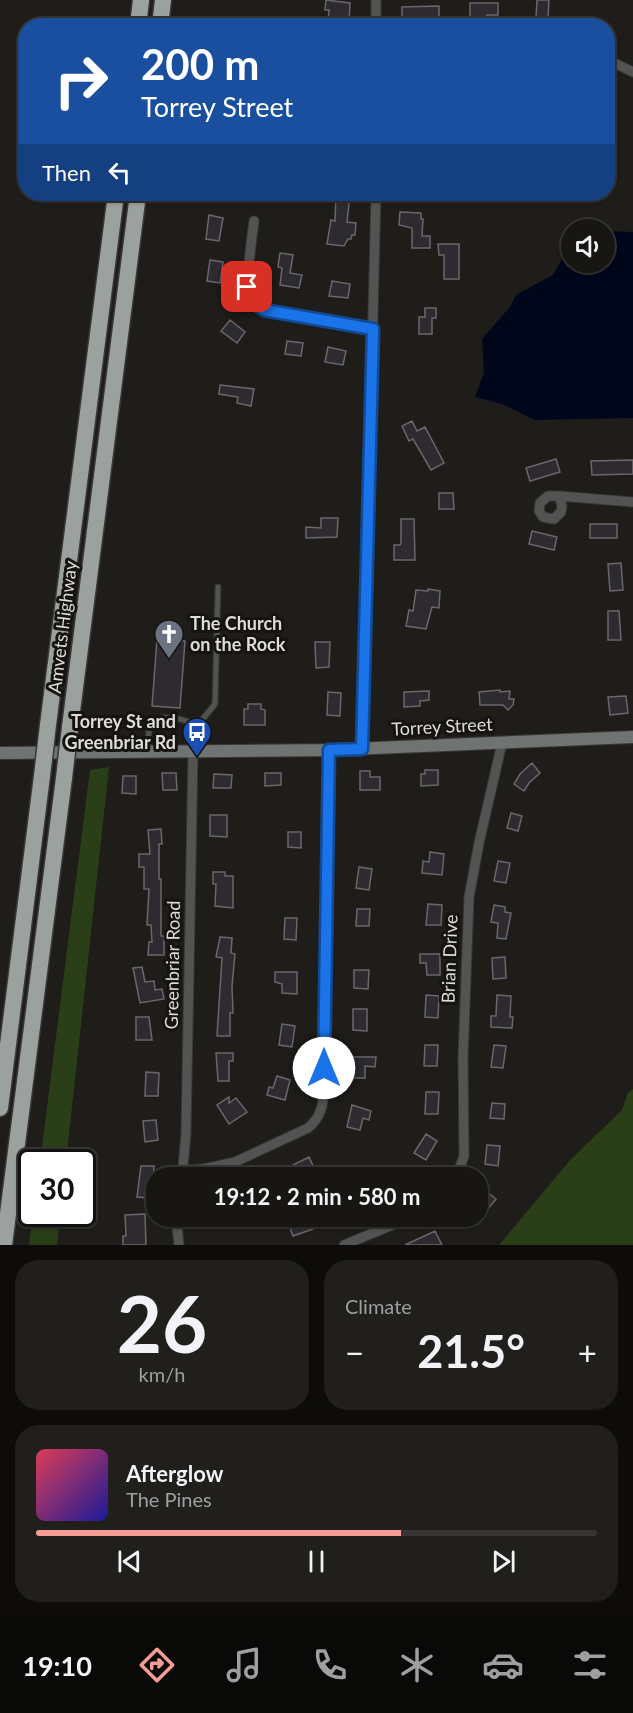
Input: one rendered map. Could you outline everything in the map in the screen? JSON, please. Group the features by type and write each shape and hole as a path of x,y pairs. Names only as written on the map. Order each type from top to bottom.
{"highway":[{"path":"139,18 141,0"},
{"path":"161,18 163,0"},
{"name":"Amvets Highway","path":"0,1108 115,201"},
{"name":"Amvets Highway","path":"4,1245 137,201"}],"main road":[{"name":"Torrey Street","path":"0,753 329,750 633,737"}],"street":[{"path":"376,0 376,18"},
{"path":"615,63 633,72"},
{"path":"362,749 376,201"},
{"path":"254,221 247,292 254,305 272,312 373,329"},
{"path":"559,496 633,502"},
{"name":"Brian Drive","path":"460,1167 464,1156 463,1058 469,897 501,743"},
{"path":"212,1167 235,1162 308,1128 318,1118 322,1107 329,750"},
{"name":"Greenbriar Road","path":"184,1167 196,752"},
{"path":"177,1227 179,1245"},
{"path":"344,1245 387,1227"}],"lane":[{"path":"196,752 198,725 215,704 218,587"},
{"path":"149,753 149,728 154,722 165,717 182,718 198,725"}],"green space":[{"path":"109,767 67,1149 42,1149 90,770"},
{"path":"633,1089 633,1245 499,1245 572,1158 622,1110 628,1093"},
{"path":"31,1227 59,1227 57,1245 29,1245"}],"water":[{"path":"615,231 633,232 633,418 535,420 502,404 475,397 484,373 482,339 510,307 516,295 553,275 561,261 561,273 615,273"}],"building":[{"path":"326,0 350,3 349,18 328,18 329,10 325,10"},
{"path":"537,0 549,0 548,17 536,17"},
{"path":"470,3 498,3 498,15 487,15 487,18 470,18"},
{"path":"439,6 439,18 402,18 402,7"},
{"path":"336,201 349,201 347,222 356,223 355,235 348,239 344,246 327,244 331,220 335,221"},
{"path":"400,212 421,213 422,236 430,236 430,248 412,248 412,228 399,225"},
{"path":"209,215 223,218 219,241 206,239"},
{"path":"438,244 459,244 459,279 444,279 444,255 439,255"},
{"path":"280,253 293,255 290,273 302,275 299,288 280,285 282,268 278,267"},
{"path":"210,260 223,262 220,283 207,281"},
{"path":"332,281 350,284 348,298 329,296"},
{"path":"425,308 436,308 436,318 432,318 432,334 419,334 419,317 425,317"},
{"path":"230,320 245,332 237,343 221,331"},
{"path":"287,341 303,343 301,356 285,354"},
{"path":"328,347 346,351 343,365 325,362"},
{"path":"220,385 254,389 251,406 237,403 238,397 219,394"},
{"path":"412,421 417,431 425,427 444,463 431,470 413,439 409,441 402,426"},
{"path":"556,459 560,472 530,481 526,468"},
{"path":"633,460 633,474 592,475 591,461"},
{"path":"439,493 453,493 454,509 439,509"},
{"path":"321,518 338,518 337,537 306,538 306,527 321,528"},
{"path":"401,519 414,519 415,560 394,560 394,545 401,543"},
{"path":"590,524 617,524 617,538 590,538"},
{"path":"532,531 557,537 554,550 529,544"},
{"path":"621,563 623,590 610,591 608,564"},
{"path":"428,589 440,591 439,608 432,607 426,629 406,626 409,610 413,611 416,590 428,591"},
{"path":"608,611 619,611 621,640 608,640"},
{"name":"The Church on the Rock","path":"157,639 185,641 180,708 152,706"},
{"path":"315,642 330,642 329,667 316,668"},
{"path":"500,690 500,692 510,691 509,699 514,699 513,705 508,710 503,705 480,705 479,692"},
{"path":"429,691 429,700 420,701 420,706 404,707 404,692"},
{"path":"328,692 341,693 340,716 327,715"},
{"path":"626,696 628,713 610,715 608,697"},
{"path":"248,704 261,704 261,709 265,710 265,725 244,725 244,709 248,709"},
{"path":"532,763 540,773 524,791 514,784 520,774"},
{"path":"425,770 438,770 438,785 421,786 421,774 425,774"},
{"path":"360,771 370,771 370,777 380,777 380,790 360,790"},
{"path":"162,773 176,773 177,790 163,790"},
{"path":"265,773 281,773 281,785 265,786"},
{"path":"214,774 232,775 231,788 213,788"},
{"path":"123,776 136,776 136,794 122,793"},
{"path":"511,813 522,816 518,831 507,828"},
{"path":"210,815 227,815 227,837 210,836"},
{"path":"161,829 159,879 161,879 161,936 164,936 164,955 148,955 149,942 152,942 151,925 147,925 149,889 144,889 144,867 139,867 139,854 150,854 148,830"},
{"path":"288,832 301,832 301,848 288,847"},
{"path":"430,852 444,854 442,875 422,873 423,861 429,862"},
{"path":"498,861 510,863 506,883 494,881"},
{"path":"359,867 372,869 369,890 356,888"},
{"path":"213,872 225,872 225,876 233,876 233,908 215,906 216,884 213,884"},
{"path":"428,904 442,905 441,925 426,925"},
{"path":"494,905 505,907 505,912 511,913 506,939 497,938 498,923 491,922"},
{"path":"357,909 370,909 369,926 356,926"},
{"path":"285,918 297,918 296,940 284,939"},
{"path":"220,937 232,938 231,953 235,954 230,1036 217,1036 222,958 216,957"},
{"path":"420,954 440,954 440,975 427,975 426,963 420,963"},
{"path":"505,957 506,978 493,979 492,958"},
{"path":"142,967 145,982 154,981 155,990 162,989 164,999 140,1003 133,968"},
{"path":"354,970 369,970 368,989 354,988"},
{"path":"275,972 297,972 297,994 282,993 282,984 275,982"},
{"path":"426,995 439,996 438,1018 425,1017"},
{"path":"497,995 511,996 512,1028 491,1027 491,1016 496,1016"},
{"path":"353,1009 367,1009 367,1031 353,1030"},
{"path":"136,1017 149,1017 152,1040 136,1040"},
{"path":"282,1024 295,1026 292,1047 279,1045"},
{"path":"425,1045 438,1045 437,1066 424,1066"},
{"path":"494,1045 506,1046 503,1068 491,1067"},
{"path":"216,1053 233,1053 233,1061 229,1061 229,1081 218,1081"},
{"path":"352,1057 376,1057 375,1067 365,1066 365,1078 352,1078"},
{"path":"146,1072 159,1073 158,1096 145,1096"},
{"path":"277,1076 290,1080 285,1100 267,1095 269,1087 273,1088"},
{"path":"426,1092 439,1092 438,1114 425,1114"},
{"path":"229,1097 229,1103 236,1098 247,1112 229,1124 217,1105"},
{"path":"492,1103 505,1104 504,1119 490,1118"},
{"path":"352,1105 371,1111 369,1120 363,1118 360,1130 347,1127"},
{"path":"156,1120 158,1140 145,1142 143,1121"},
{"path":"426,1134 437,1141 426,1160 414,1153"},
{"path":"487,1145 500,1146 498,1166 485,1164"},
{"path":"309,1157 314,1167 291,1167"},
{"path":"141,1166 154,1166 146,1167 146,1198 137,1197"},
{"path":"488,1192 496,1199 488,1209"},
{"path":"145,1214 146,1245 123,1245 123,1236 126,1236 125,1215"},
{"path":"290,1227 312,1227 313,1229 293,1236"},
{"path":"435,1231 442,1245 405,1245"}],"place":[{"name":"The Church on the Rock","path":"169,660"},
{"name":"Torrey St and Greenbriar Rd","path":"197,758"}],"route":[{"path":"247,287 252,302 264,310 373,329 369,412 362,749 329,750 324,1068"}]}
